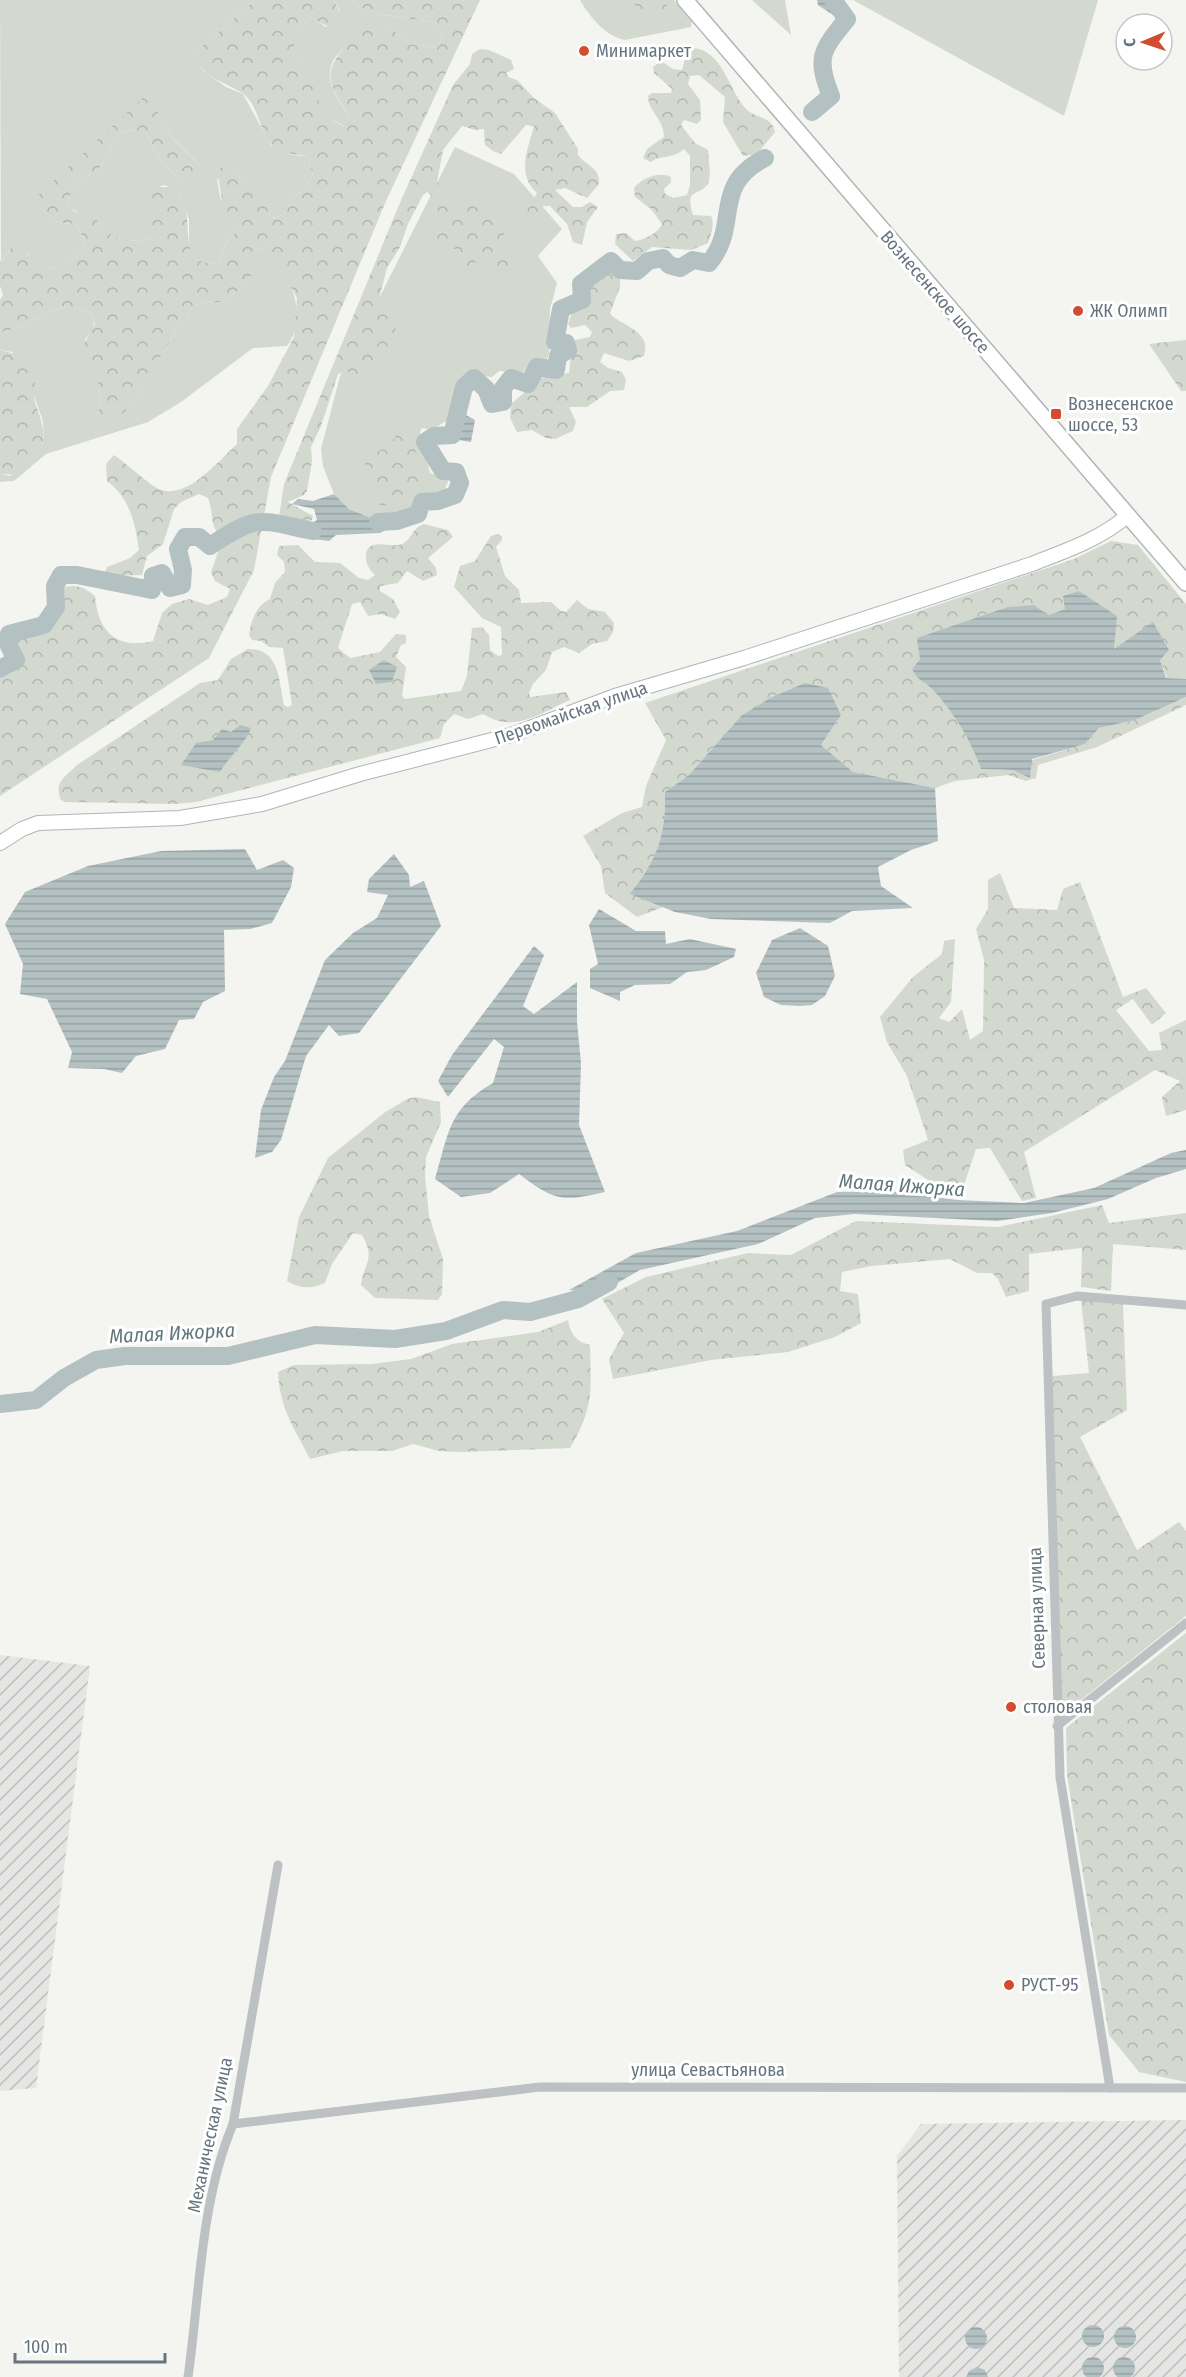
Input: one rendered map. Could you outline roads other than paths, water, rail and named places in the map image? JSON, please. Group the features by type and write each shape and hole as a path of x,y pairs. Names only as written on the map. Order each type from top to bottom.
{"main road":[{"name":"Вознесенское шоссе","path":"685,0 1186,584"}],"street":[{"name":"Первомайская улица","path":"0,843 22,829 38,823 144,821 207,815 244,808 511,735 615,696 744,658 1032,564 1072,549 1106,532 1127,516"},
{"name":"Северная улица","path":"1110,2088 1060,1777 1046,1304 1077,1296 1186,1305"},
{"path":"1057,1726 1186,1623"},
{"name":"Механическая улица","path":"188,2377 210,2195 221,2153 233,2124 278,1865"},
{"name":"улица Севастьянова","path":"233,2124 540,2087 1186,2088"}],"waterway":[{"path":"812,112 831,96 822,63 827,47 847,19 833,0"},
{"path":"378,522 397,521 418,514 422,502 438,501 455,495 460,483 456,472 443,471 425,442 434,436 452,435 464,387 474,378 486,389 492,404 503,402 503,388 511,378 528,384 537,367 556,370 558,356 568,350 566,343 555,342 561,309 582,300 581,284 611,261 620,270 637,271 648,261 663,258 669,265 680,268 693,260 709,263 724,234 728,207 738,181 748,169 765,158"},
{"path":"0,669 16,660 9,646 9,634 44,625 56,607 55,586 61,575 77,575 152,590 153,576 162,573 170,588 182,585 183,570 178,549 185,537 199,537 210,546 239,528 260,522 313,531"},
{"name":"Малая Ижорка","path":"0,1404 36,1400 64,1378 96,1360 125,1356 228,1356 315,1335 395,1339 446,1331 503,1310 530,1312 578,1299 609,1282"}],"place":[{"name":"Минимаркет","path":"584,51"},
{"name":"ЖК Олимп","path":"1078,311"},
{"name":"Вознесенское шоссе, 53","path":"1056,414"},
{"name":"столовая","path":"1011,1707"},
{"name":"РУСТ-95","path":"1009,1985"}]}
